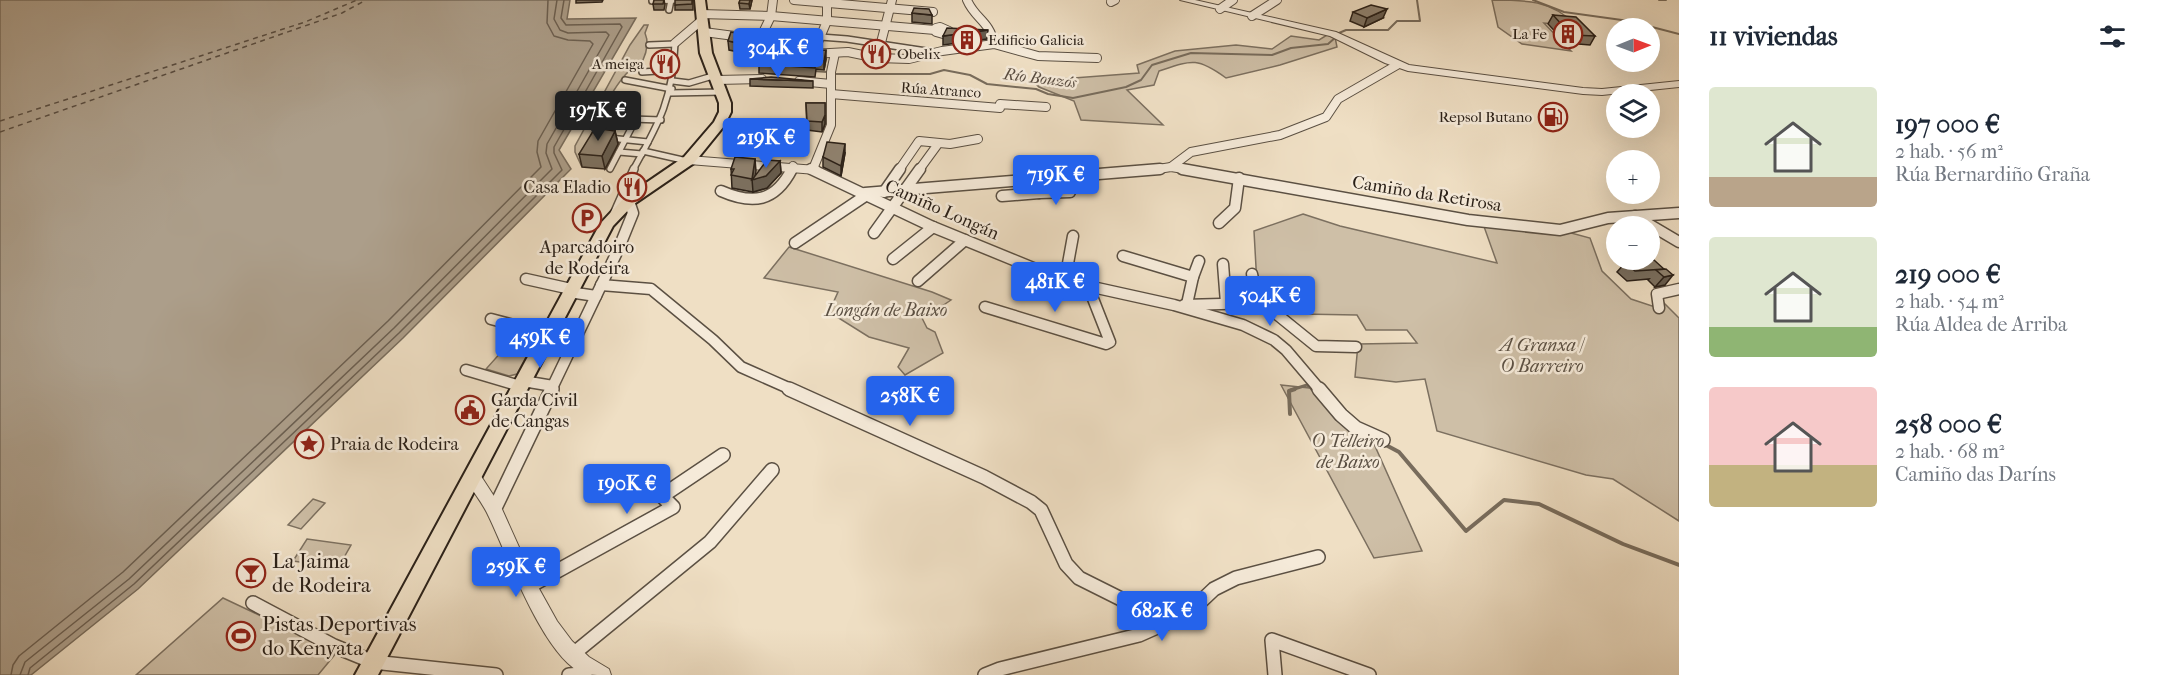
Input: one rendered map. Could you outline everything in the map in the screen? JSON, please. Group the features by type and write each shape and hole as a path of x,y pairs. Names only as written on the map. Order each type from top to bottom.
{"main road":[{"path":"370,669 570,291 614,214 629,201 688,161 720,123 725,103 706,53 700,0"}],"street":[{"path":"669,10 671,0"},
{"path":"650,11 652,1 677,0"},
{"path":"702,22 716,31 763,42 774,0"},
{"path":"794,0 827,1 933,12"},
{"path":"877,58 892,0"},
{"path":"926,0 939,30 932,53"},
{"path":"967,0 969,6 988,24 993,33 994,44"},
{"path":"1188,0 1348,39 1397,65 1583,91 1602,92 1679,84"},
{"path":"1220,9 1233,0"},
{"path":"1252,16 1277,0"},
{"path":"813,54 827,21 827,1"},
{"path":"649,45 675,43 702,22 771,16 961,32"},
{"path":"984,33 993,33"},
{"path":"781,34 820,37 932,53"},
{"path":"614,214 620,194 661,120 674,81 675,43"},
{"path":"804,52 813,54 848,52 877,58 909,59 942,51 994,44 1038,56 1097,58"},
{"path":"813,169 831,125 831,84 835,52"},
{"path":"795,243 866,194 1148,171 1171,166 1191,152 1272,138 1326,117 1338,99 1397,65"},
{"path":"642,72 674,70"},
{"path":"661,88 662,71"},
{"path":"625,80 653,84 671,91 718,83"},
{"path":"674,81 718,83 772,80"},
{"path":"788,80 831,84"},
{"name":"Rúa Atranco","path":"831,94 1000,108 1000,104 1046,107"},
{"path":"602,118 661,120"},
{"path":"610,169 636,119"},
{"path":"601,137 648,142"},
{"path":"884,192 919,141 938,144 978,140"},
{"path":"874,234 938,144"},
{"path":"619,152 642,153 688,161"},
{"name":"Camiño Longán","path":"688,161 813,169 933,227 1065,280 1174,305 1243,325 1274,340 1295,358 1341,416 1356,428 1383,440"},
{"path":"721,191 741,200 758,200 778,190 788,179 793,166"},
{"name":"Camiño da Retirosa","path":"1171,166 1468,220 1560,230 1606,218"},
{"path":"1219,223 1235,208 1239,178"},
{"path":"1034,180 1039,194"},
{"path":"1002,196 1070,192"},
{"path":"494,510 633,213 629,201"},
{"name":"Camiño da Retirosa","path":"1635,216 1679,213"},
{"path":"893,259 933,227"},
{"path":"1660,231 1679,242"},
{"path":"1065,280 1073,236"},
{"path":"918,281 965,240"},
{"path":"1123,256 1193,277"},
{"path":"1187,304 1199,261"},
{"path":"1223,264 1226,303"},
{"path":"1252,274 1258,303"},
{"path":"526,279 596,296"},
{"path":"601,285 651,290 713,340 741,367 984,477 1031,502 1041,510 1066,564 1078,578 1121,599 1150,629"},
{"path":"986,307 1106,344 1110,342 1089,286"},
{"path":"1659,308 1657,294 1679,288"},
{"path":"1174,305 1258,303 1274,312 1316,346 1356,347"},
{"path":"490,319 547,334"},
{"path":"466,370 522,383 553,386"},
{"path":"530,586 673,507 662,496 723,455"},
{"path":"572,655 710,542 772,470"},
{"path":"473,477 494,510 530,586 560,641 584,674"},
{"path":"985,675 1000,669 1139,635 1175,619 1196,606 1214,589 1236,578 1318,557"},
{"path":"253,603 334,646 370,669 496,675"},
{"path":"1275,675 1272,640 1368,675"}],"green space":[{"path":"1492,0 1537,3 1567,17 1576,25 1544,23 1571,51 1522,44 1498,27"},
{"path":"644,25 648,25 645,33 646,53 643,60 626,74 611,95 591,135 597,138 581,165 575,152 575,146 630,45"},
{"path":"1327,35 1335,37 1337,47 1280,65 1226,78 1208,66 1194,62 1179,64 1159,71 1154,85 1127,90 1163,125 1081,120 1074,101 1039,87 1033,81 1139,73 1137,65 1175,51 1236,45 1272,49 1291,36 1319,40"},
{"name":"A Granxa / O Barreiro","path":"1303,214 1340,226 1497,263 1482,221 1560,230 1590,238 1602,271 1631,299 1658,308 1664,303 1679,318 1679,521 1613,479 1586,475 1437,431 1425,379 1396,382 1355,377 1358,344 1417,343 1407,330 1366,330 1357,315 1300,314 1297,308 1276,308 1258,303 1254,231"},
{"name":"Longán de Baixo","path":"789,247 951,300 933,312 921,316 927,328 935,332 943,353 905,375 898,367 909,348 869,337 829,312 838,292 764,278"},
{"path":"503,350 527,355 517,374 509,376 486,369"},
{"name":"O Telleiro de Baixo","path":"1281,385 1319,389 1370,435 1422,551 1374,558"},
{"path":"313,499 325,503 301,529 288,525"},
{"path":"307,539 351,545 338,568 293,561"},
{"name":"Pistas Deportivas do Kenyata","path":"223,598 337,652 318,675 136,675"}],"water":[{"path":"0,0 570,0 567,19 636,18 559,150 571,169 403,338 138,589 31,675 0,675"}],"building":[{"path":"654,0 664,0 663,4 653,4"},
{"path":"675,0 692,0 692,4 675,5"},
{"path":"740,0 750,0 749,4 739,3"},
{"path":"1371,5 1387,9 1367,18 1353,12"},
{"path":"914,8 929,9 932,15 912,13"},
{"path":"1553,15 1576,17 1595,36 1571,35"},
{"path":"947,28 988,30 943,36"},
{"path":"731,32 811,51 826,50 824,61 816,60 815,68 759,64 769,49 728,41"},
{"path":"771,77 813,81 750,79"},
{"path":"806,103 825,103 825,115 822,122 807,121"},
{"path":"595,128 615,131 602,156 579,154"},
{"path":"827,142 845,144 841,166 823,157"},
{"path":"735,157 755,159 752,179 731,175"},
{"path":"767,160 780,161 766,176 752,180"},
{"path":"1666,269 1673,275 1664,277 1656,270"}],"waterway":[{"name":"Río Bouzós","path":"1339,33 1346,30 1388,30 1397,21 1420,21 1417,0"},
{"path":"1533,0 1564,12 1629,21 1679,34"},
{"name":"Río Bouzós","path":"1659,0 1666,0"},
{"name":"Río Bouzós","path":"836,74 930,74 944,70 970,75 987,84 1036,89 1048,94 1073,98 1126,87 1141,80 1152,65 1191,53 1272,55 1291,48 1328,44 1336,37"},
{"name":"Río Bouzós","path":"814,71 827,72"},
{"path":"1291,390 1307,385 1314,390"},
{"path":"1290,414 1289,391 1295,389"},
{"path":"1312,389 1316,392"},
{"path":"1384,444 1399,452 1466,531 1504,500 1539,504 1623,544 1679,565"}],"ferry route":[{"path":"0,121 305,22 357,0"},
{"path":"0,132 342,13 366,0"}],"place":[{"name":"La Fe","path":"1568,34"},
{"name":"Edificio Galicia","path":"967,40"},
{"name":"Obelix","path":"876,54"},
{"name":"A meiga","path":"665,64"},
{"name":"Repsol Butano","path":"1553,117"},
{"name":"Casa Eladio","path":"632,187"},
{"name":"Aparcadoiro de Rodeira","path":"587,218"},
{"name":"Garda Civil de Cangas","path":"470,410"},
{"name":"Praia de Rodeira","path":"309,444"},
{"name":"La Jaima de Rodeira","path":"251,573"},
{"name":"Pistas Deportivas do Kenyata","path":"241,636"}]}
